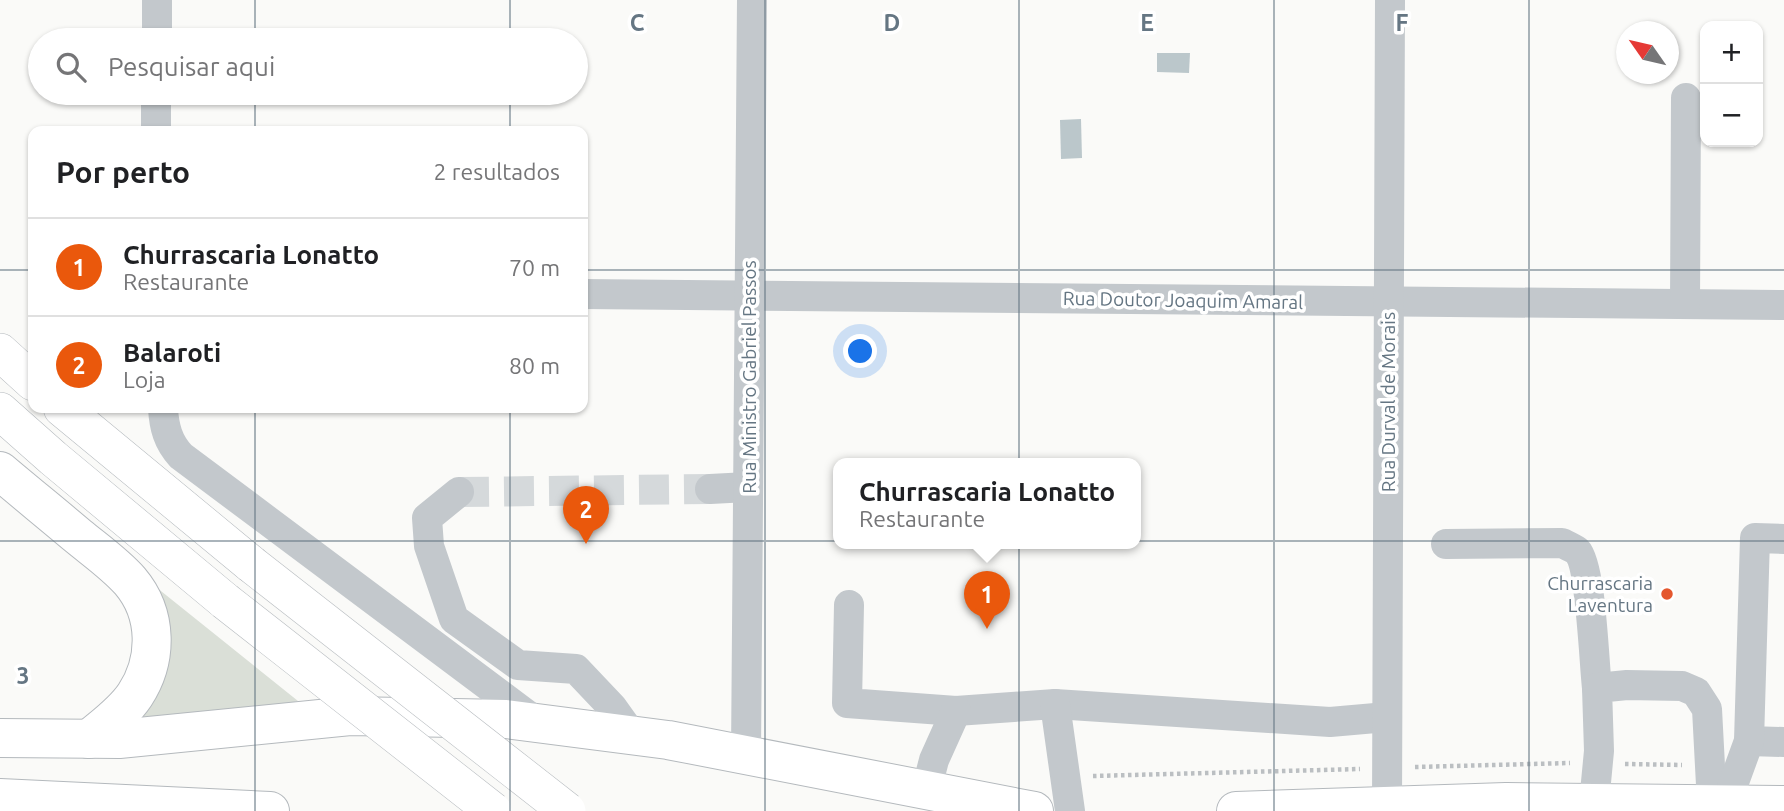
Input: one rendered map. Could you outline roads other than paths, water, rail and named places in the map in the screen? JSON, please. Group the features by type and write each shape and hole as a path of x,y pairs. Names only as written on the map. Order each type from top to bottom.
{"highway":[{"path":"0,471 122,573 141,596 150,621 152,651 142,682 134,697 89,739"},
{"path":"0,738 143,737 350,716 465,717 632,735 1034,811"},
{"path":"0,798 270,811"},
{"path":"1236,811 1387,805 1784,805"}],"main road":[{"path":"0,352 28,377"},
{"path":"0,411 225,601 494,811"},
{"path":"68,413 251,564 567,811"}],"street":[{"path":"156,28 157,0"},
{"name":"Rua Ministro Gabriel Passos","path":"746,755 752,0"},
{"name":"Rua Durval de Morais","path":"1387,805 1390,0"},
{"path":"1685,304 1686,97"},
{"path":"156,105 156,126"},
{"name":"Rua Doutor Joaquim Amaral","path":"588,294 1784,305"},
{"path":"164,413 167,437 181,456 538,723"},
{"path":"710,489 748,486"},
{"path":"459,492 427,518 429,545 454,620 518,665 576,669 612,707 632,735"},
{"path":"1719,804 1749,741 1755,538 1784,539"},
{"path":"1446,544 1562,543 1577,551 1588,583 1597,688 1599,751 1594,803"},
{"path":"849,605 847,703 956,710 1055,704 1330,722 1387,717"},
{"path":"1597,688 1627,685 1682,686 1696,692 1707,709 1719,804"},
{"path":"1055,704 1070,811"},
{"path":"926,790 934,760 956,710"},
{"path":"1749,741 1784,742"}],"tunnel":[{"path":"459,492 710,489"}],"place":[{"name":"Balaroti","path":"586,544"},
{"name":"Churrascaria Laventura","path":"1667,594"},
{"name":"Churrascaria Lonatto","path":"987,629"}]}
